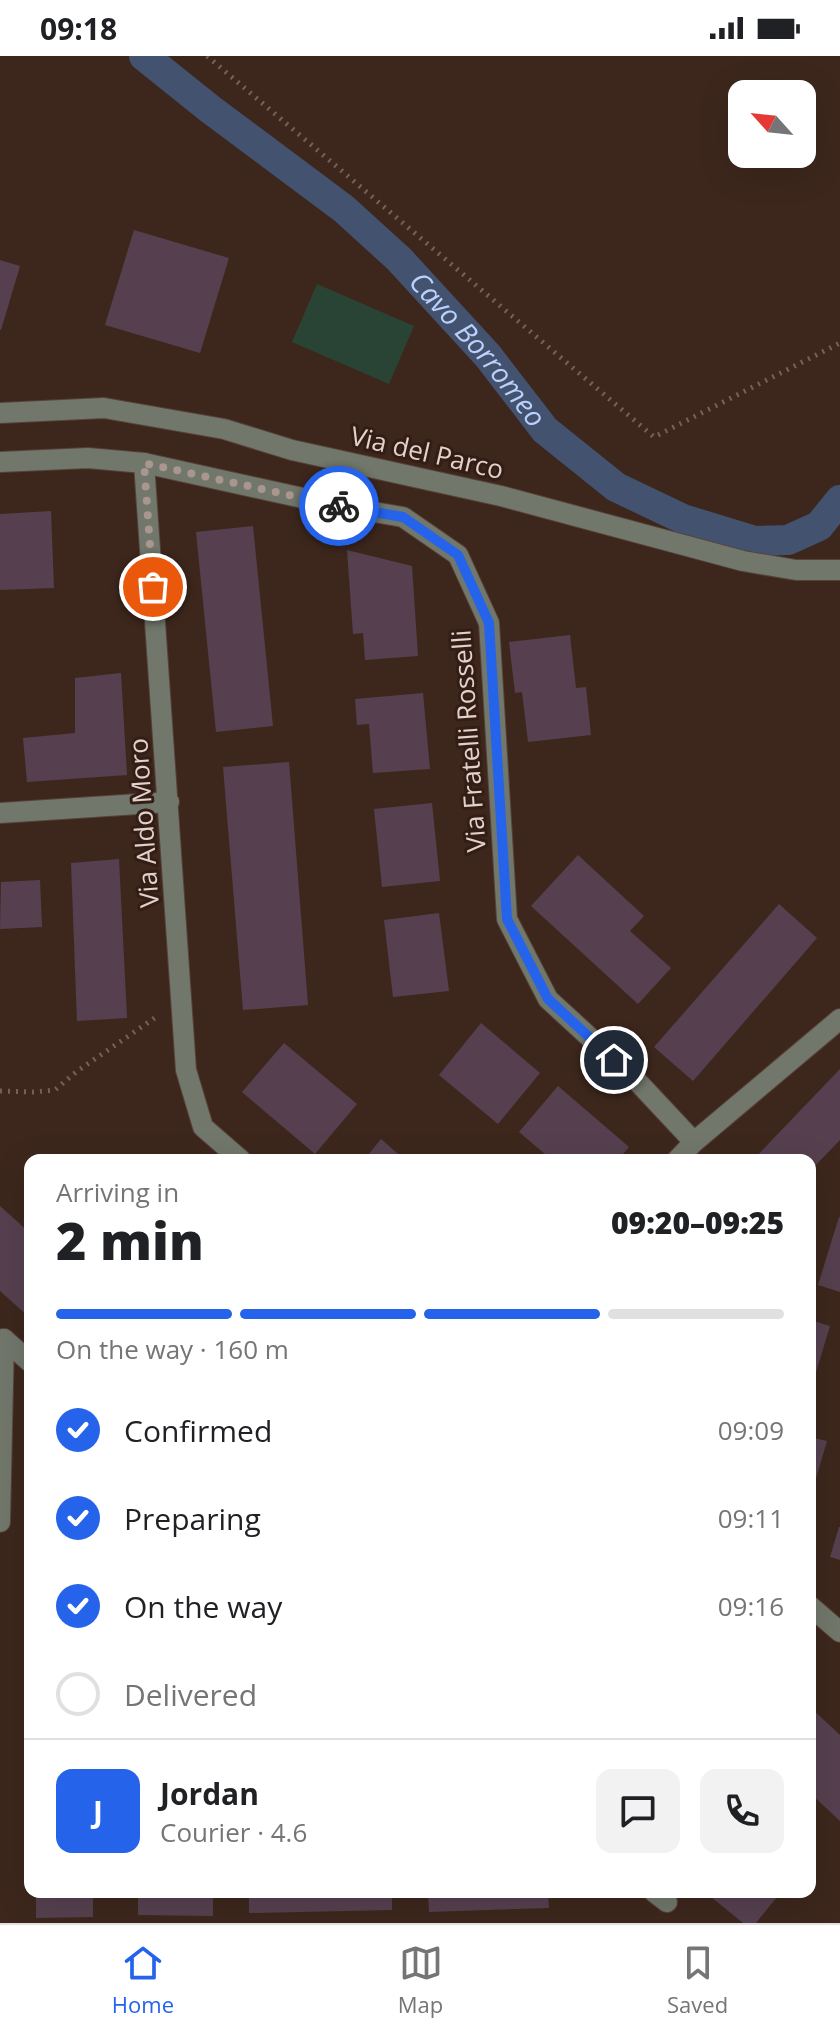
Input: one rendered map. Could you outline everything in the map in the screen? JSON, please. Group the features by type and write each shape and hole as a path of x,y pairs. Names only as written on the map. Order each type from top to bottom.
{"street":[{"name":"Via del Parco","path":"0,413 104,408 224,429 292,450 501,496 743,561 796,570 840,570"},
{"name":"Via Fratelli Rosselli","path":"0,462 88,458 144,463 403,517 458,555 489,623 507,919 548,999 636,1080 694,1142"},
{"name":"Via Aldo Moro","path":"144,463 186,1070 203,1127 234,1154"},
{"path":"0,813 169,802"},
{"path":"683,1154 840,1019"},
{"path":"0,1522 4,1339 24,1357"},
{"path":"816,1611 840,1632"}],"path":[{"path":"207,56 654,437 840,343"},
{"path":"0,1091 55,1090 76,1072 182,999"}],"green space":[{"path":"317,284 414,326 389,384 292,342"}],"building":[{"path":"134,230 229,258 200,353 105,325"},
{"path":"0,260 20,266 1,330 0,330"},
{"path":"51,511 54,588 0,590 0,514"},
{"path":"253,526 273,726 216,732 196,532"},
{"path":"347,550 412,566 418,656 365,660 363,633 353,634"},
{"path":"570,635 576,688 586,687 591,735 528,742 522,692 515,693 509,642"},
{"path":"121,673 127,775 27,782 23,738 75,733 75,678"},
{"path":"423,693 430,769 373,773 369,724 357,725 355,699"},
{"path":"289,762 308,1005 243,1010 223,767"},
{"path":"432,803 440,881 382,887 374,809"},
{"path":"578,855 644,916 630,931 671,968 638,1004 531,906"},
{"path":"119,859 127,1018 77,1021 71,863"},
{"path":"40,880 42,927 0,929 1,882"},
{"path":"779,904 817,938 693,1081 654,1047"},
{"path":"439,913 449,991 393,997 384,920"},
{"path":"481,1023 540,1073 498,1124 439,1075"},
{"path":"284,1043 357,1104 315,1154 242,1092"},
{"path":"840,1069 840,1140 816,1165 816,1154 759,1154"},
{"path":"558,1086 629,1147 623,1154 545,1154 519,1132"},
{"path":"381,1139 398,1154 369,1154"},
{"path":"0,1206 24,1228 24,1313 0,1291"},
{"path":"840,1217 840,1292 818,1285"},
{"path":"816,1322 830,1326 816,1372"},
{"path":"816,1438 827,1441 816,1478"},
{"path":"840,1527 840,1560 830,1557"},
{"path":"816,1713 840,1735 840,1821 816,1799"},
{"path":"36,1898 93,1898 93,1917 36,1918"},
{"path":"138,1898 213,1898 213,1916 138,1915"},
{"path":"249,1898 392,1898 392,1910 249,1913"},
{"path":"428,1898 548,1898 549,1908 429,1912"},
{"path":"712,1898 776,1898 756,1923 743,1923"}],"waterway":[{"name":"Cavo Borromeo","path":"144,56 344,209 399,259 488,356 545,430 616,487 683,519 755,541 788,540 819,526 840,500"}],"way so far":[{"path":"153,587 144,463 339,506"}],"route":[{"path":"339,506 403,517 458,555 489,623 507,919 548,999 614,1060"}]}
